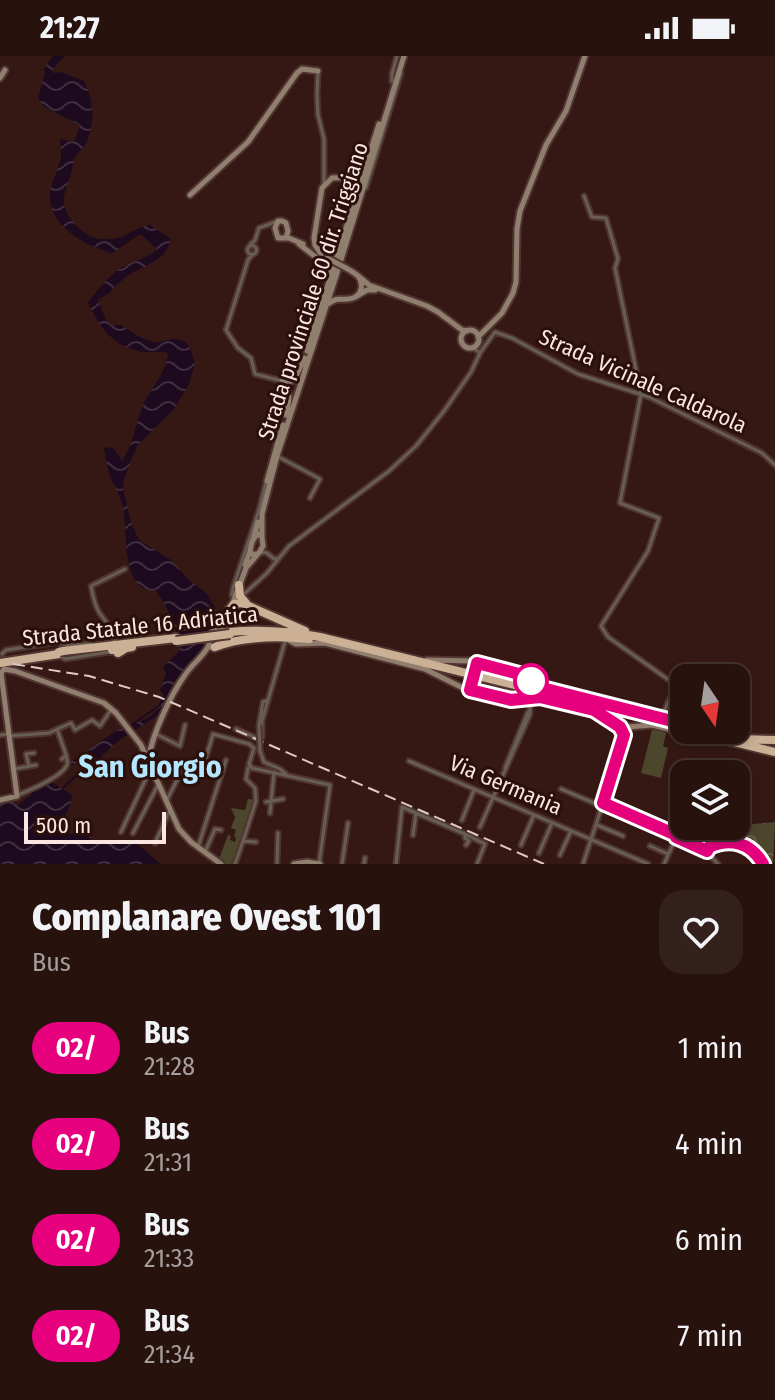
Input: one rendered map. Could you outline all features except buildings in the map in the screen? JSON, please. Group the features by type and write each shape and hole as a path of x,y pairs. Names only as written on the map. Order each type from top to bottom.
{"highway":[{"path":"239,585 236,596 249,606"},
{"path":"228,610 239,603 249,606 320,638"},
{"path":"270,616 274,620 273,626 266,635 320,638"},
{"name":"Strada Statale 16 Adriatica","path":"102,648 176,639 266,635 282,631 320,638 474,679"},
{"path":"212,647 226,636"},
{"name":"Strada Statale 16 Adriatica","path":"1,674 61,652 176,639"},
{"path":"117,645 126,648 143,644"},
{"path":"474,679 505,681 511,674"},
{"path":"511,674 513,683 532,694"},
{"path":"474,679 670,725"},
{"path":"474,679 504,687 506,696"},
{"path":"506,696 509,690 514,689 532,694"},
{"path":"750,741 775,738"},
{"path":"745,744 775,752"},
{"path":"749,744 775,752"}],"main road":[{"name":"Strada provinciale 60 dir. Triggiano","path":"263,546 261,528 264,508 400,66 400,56"},
{"path":"147,747 184,675 212,647 210,636 236,596 255,553 252,540 268,474 400,56"},
{"path":"319,327 329,303 350,299 370,289 428,310 459,333 464,345 476,349 477,335 499,317 511,300 516,282 520,211 546,145 566,111 584,56"},
{"path":"190,195 248,142 297,73 302,69 318,71"},
{"path":"0,78 5,70"},
{"path":"324,256 314,243 326,178 357,175 367,161"},
{"path":"342,178 352,185 354,201"},
{"path":"316,224 310,237 303,240 293,238 278,238 276,224 284,222 293,238 328,267 329,283"},
{"path":"293,238 369,285 427,306 462,330 477,335"},
{"path":"357,275 362,286 357,296"},
{"path":"336,276 335,289 343,298"},
{"path":"461,337 467,331"},
{"path":"282,381 291,382 296,378 305,358"},
{"path":"282,381 290,396 286,415"},
{"path":"252,540 260,534 262,537"},
{"path":"226,636 228,610 248,564 263,546"},
{"path":"270,616 278,613 312,632 420,659 477,663 542,688 670,722"},
{"path":"216,627 226,636"},
{"path":"286,638 294,644 325,643 425,669 459,686 474,679"},
{"path":"474,679 477,663"},
{"path":"0,800 17,796 1,674 6,669 104,703 113,709 147,747 158,785 182,833 221,864"},
{"path":"1,674 21,674"},
{"path":"474,679 506,696"},
{"path":"532,694 594,710 625,729 652,725 775,752"},
{"path":"750,738 775,738"},
{"path":"294,864 319,864"}],"street":[{"path":"318,71 317,109 324,139 326,178"},
{"path":"584,196 592,217 606,218 618,259 615,268 641,394 619,501 659,520 648,551 601,626 608,637 676,685 661,718"},
{"path":"276,224 259,228 253,246 248,248 249,259 226,330 238,348 251,358 254,373 282,381 292,366"},
{"path":"250,253 256,252 253,246"},
{"name":"Strada Vicinale Caldarola","path":"476,349 495,332 512,338 578,374 641,394 762,453 775,465"},
{"path":"279,437 274,444 252,540 233,589 236,596 246,594 289,546 389,471 416,446 471,372 476,349"},
{"path":"279,457 320,479 310,498"},
{"path":"263,546 276,560"},
{"path":"255,553 267,553"},
{"path":"117,645 96,607 91,586 125,569"},
{"path":"286,638 259,725 260,751 264,762 286,774"},
{"path":"103,643 117,645 103,653 65,659 61,652 103,643"},
{"path":"480,827 530,714 532,694"},
{"path":"236,729 261,738 266,701"},
{"path":"0,735 49,733 71,723 75,730 92,720 100,726 113,709"},
{"path":"156,734 180,746 185,725"},
{"path":"17,796 64,770 67,763 57,729"},
{"path":"583,864 625,729"},
{"path":"166,802 184,766 202,771 213,734 254,748 246,779 255,788 256,801 235,864"},
{"path":"29,766 26,754 34,753"},
{"path":"198,847 226,760"},
{"name":"Via Germania","path":"409,761 648,864"},
{"path":"249,764 252,768 330,785 319,864"},
{"path":"14,769 36,765"},
{"path":"121,832 150,765"},
{"path":"270,813 268,802 274,772"},
{"path":"501,782 519,790"},
{"path":"133,833 158,785"},
{"path":"462,820 475,789"},
{"path":"561,789 670,833"},
{"path":"268,802 283,799"},
{"path":"396,864 401,808 485,843 477,864"},
{"path":"155,843 170,810"},
{"path":"413,835 416,813"},
{"path":"521,845 534,815"},
{"path":"342,864 348,823"},
{"path":"539,853 552,823"},
{"path":"596,824 623,836"},
{"path":"205,852 215,829 221,830"},
{"path":"560,855 571,831"},
{"path":"277,864 278,833"},
{"path":"465,834 469,841 466,845"},
{"path":"664,864 675,840"},
{"path":"685,840 708,849 725,842 739,843 754,851 763,864"},
{"path":"691,843 695,840"},
{"path":"243,841 256,842"},
{"path":"650,846 668,854"},
{"path":"708,849 715,863"},
{"path":"364,864 365,858"}],"green space":[{"path":"653,726 667,730 663,746 668,748 661,778 641,773"},
{"path":"248,799 256,800 234,864 225,864 219,859 228,835 235,842 236,838 236,830 231,828 235,817 231,808 245,810"},
{"path":"775,822 773,864 766,864 746,843 723,841 704,844 706,840 750,840 750,824"}],"water":[{"path":"53,56 65,56 52,70 53,73 61,72 84,81 92,107 88,138 75,158 64,195 66,212 82,231 96,238 118,238 150,225 171,239 161,256 129,275 98,300 111,325 121,325 155,343 172,339 185,341 190,348 195,363 189,384 173,410 137,446 123,489 139,540 171,560 207,594 217,618 209,632 207,645 177,683 160,714 121,739 97,760 87,774 79,778 81,766 70,762 117,731 156,711 165,698 160,690 166,673 163,667 180,650 161,598 156,591 144,589 136,582 131,571 123,507 110,475 104,448 113,447 122,461 168,353 143,352 115,341 97,320 88,302 116,272 157,249 140,234 111,254 79,239 57,219 50,202 50,192 60,160 60,139 74,142 80,125 44,107 38,98 44,69"},
{"path":"52,782 72,795 63,831 66,829 70,834 85,836 83,831 90,835 88,838 102,843 138,841 137,844 162,864 0,864 0,805 8,800 18,805 31,792"}],"waterway":[{"path":"130,726 159,706 166,693"},
{"path":"63,788 81,771"}],"railway":[{"path":"13,664 89,676 159,697 544,864"}],"bus line":[{"name":"02/","path":"670,721 542,688 519,674 477,663 470,690 511,700 540,697 600,713 620,727 624,735 603,803 707,851 709,847 722,842 743,845 754,851 763,864"}],"district":[{"name":"San Giorgio","path":"150,767"}]}
